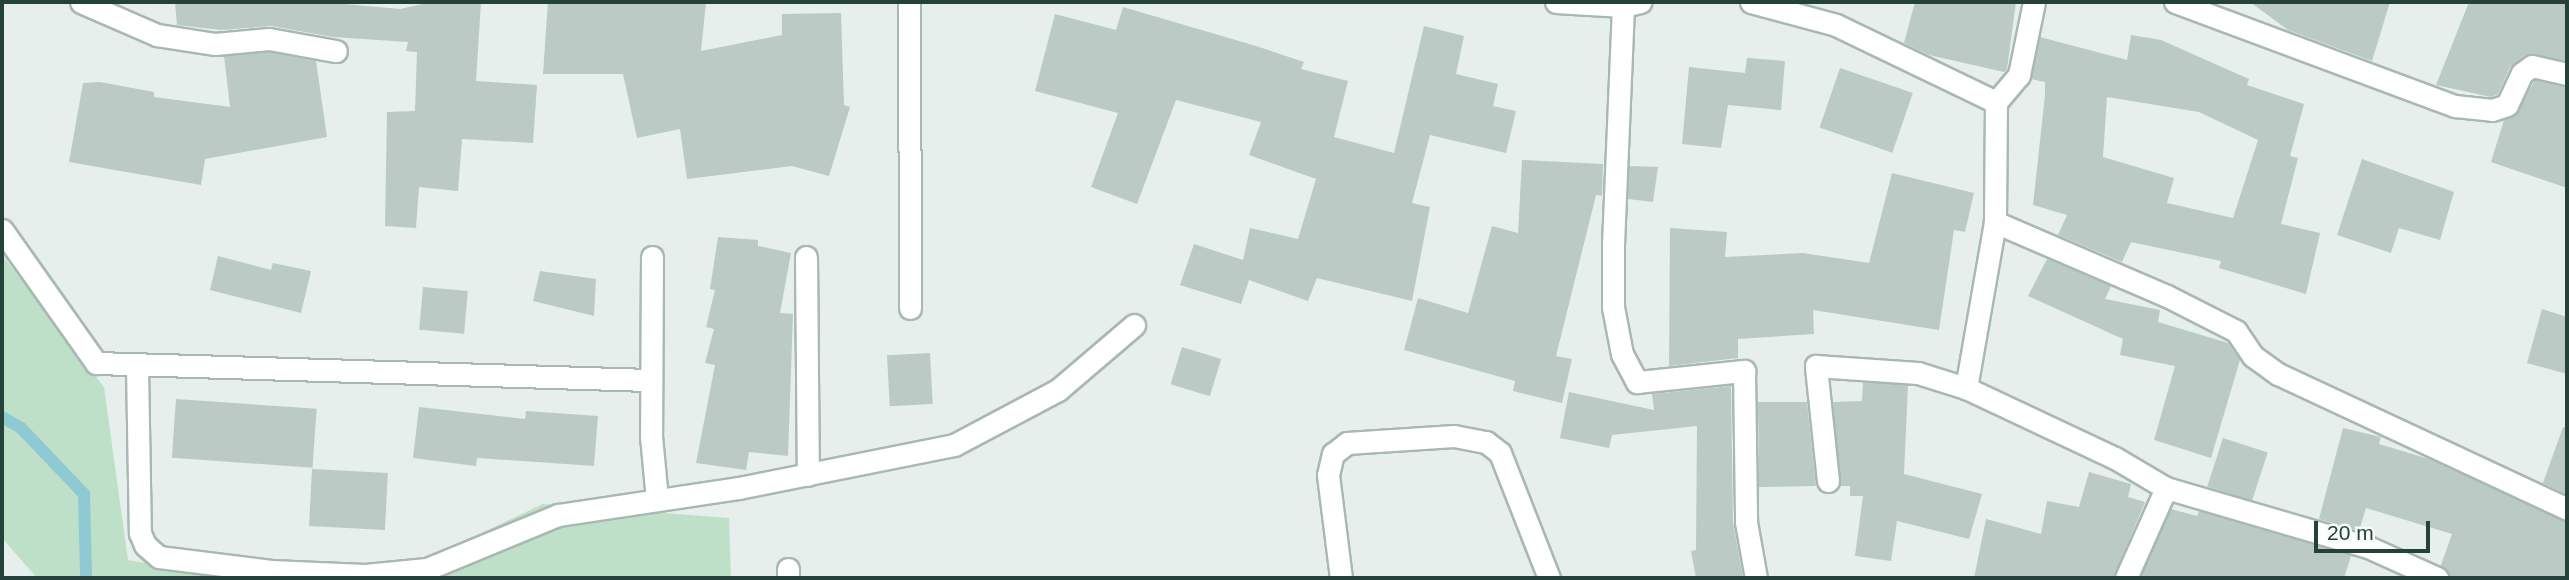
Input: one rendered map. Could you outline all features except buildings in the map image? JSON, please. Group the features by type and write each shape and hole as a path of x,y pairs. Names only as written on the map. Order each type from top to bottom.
{"street":[{"path":"81,2 157,35 215,44 269,39 335,51"},
{"path":"909,2 910,308"},
{"path":"1556,2 1632,4 1613,282 1622,354 1637,382 1744,371 1746,522 1756,578"},
{"path":"1751,2 1836,25 1996,102"},
{"path":"1966,388 1995,222 1996,102 2019,75 2034,2"},
{"path":"2175,2 2455,106 2492,110 2507,105 2522,73 2532,66 2567,74"},
{"path":"1995,222 2178,302 2236,331 2253,356 2278,374 2567,509"},
{"path":"2,230 90,359 137,368 650,380"},
{"path":"652,257 650,380 657,499"},
{"path":"806,257 808,475"},
{"path":"137,368 140,533 145,545 159,557 271,571 365,575 427,569 558,515 808,475 954,445 1058,390 1134,325"},
{"path":"1828,481 1816,366 1917,373 1966,388 2115,458 2166,488 2368,547 2437,578"},
{"path":"1341,578 1328,475 1333,454 1347,443 1454,436 1486,442 1500,453 1549,578"},
{"path":"2126,578 2166,488"}],"green space":[{"path":"2,255 104,387 128,560 235,578 37,578 2,538"},
{"path":"543,504 729,518 731,578 386,578"}],"waterway":[{"path":"2,417 21,428 84,494 86,578"}]}
